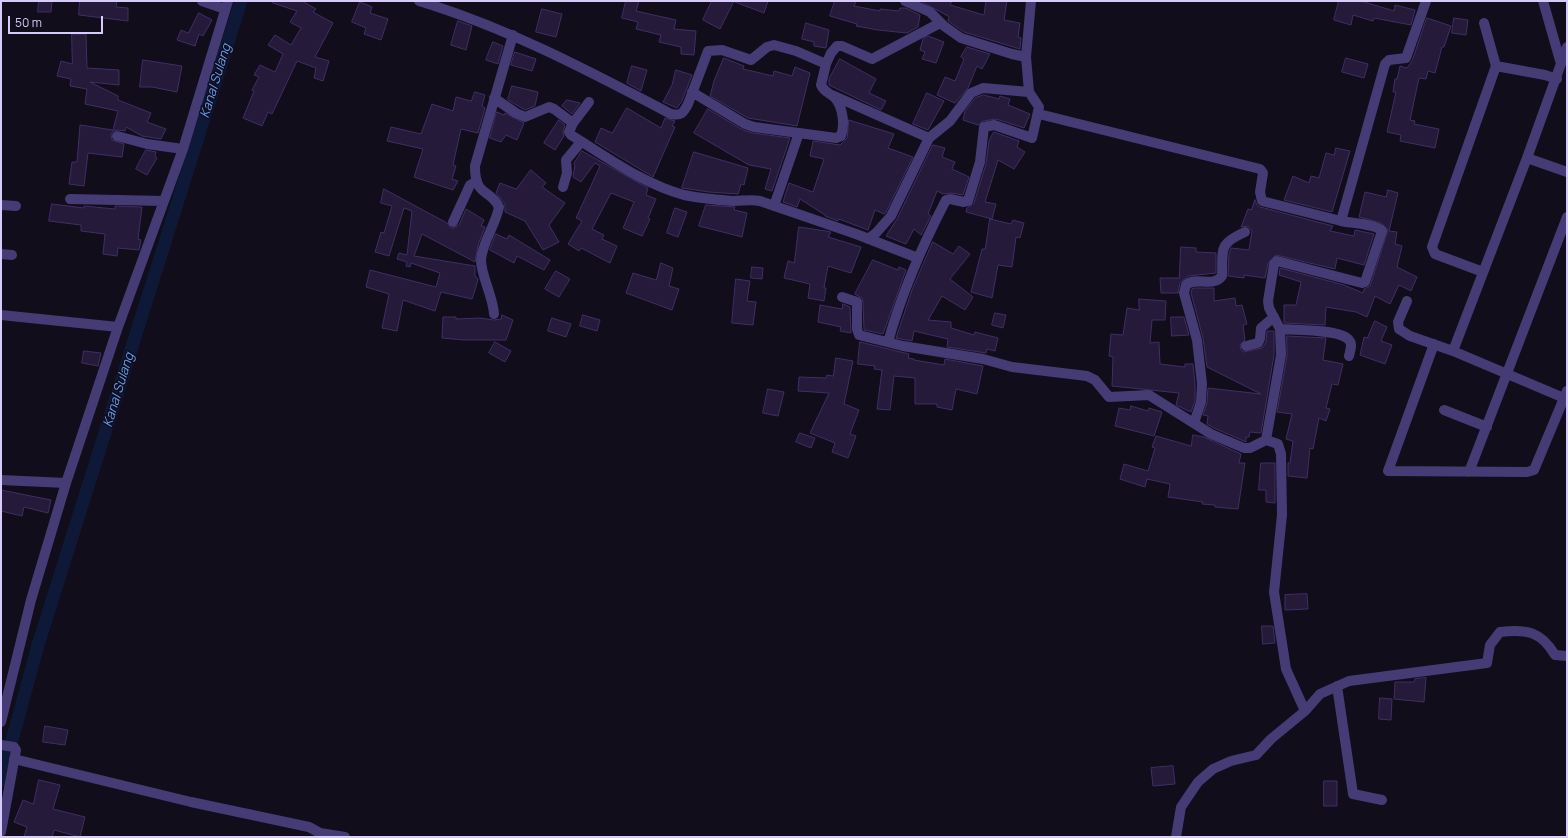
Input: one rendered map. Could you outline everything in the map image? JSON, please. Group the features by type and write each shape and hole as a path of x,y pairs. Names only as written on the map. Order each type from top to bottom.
{"street":[{"path":"1,722 31,600 66,483 118,327 183,149 226,5 202,1"},
{"path":"419,1 450,10 513,34 569,61 671,114 681,114 692,92 707,53 711,49 722,50 751,60 767,47 774,45 796,51 826,64"},
{"path":"450,10 456,1"},
{"path":"905,1 930,12 940,23 961,38 1026,57"},
{"path":"888,342 896,313 918,258 946,200 950,199 964,202 968,200 980,162 984,127 994,125 1032,138 1039,114 1037,102 1028,92 1026,57 1031,1"},
{"path":"1543,1 1561,64"},
{"path":"1341,221 1385,64 1389,60 1406,58 1424,2"},
{"path":"1483,272 1435,254 1432,247 1496,66 1484,22"},
{"path":"929,138 830,94 824,91 821,85 826,64 831,53 837,46 842,46 872,59 940,23"},
{"path":"494,314 492,298 481,258 499,207 496,202 482,191 475,173 476,159 513,34"},
{"path":"1453,351 1557,79 1567,47"},
{"path":"1496,66 1545,75 1557,79"},
{"path":"868,238 876,233 891,216 929,138 950,121 970,93 983,88 1028,92"},
{"path":"692,92 745,124 754,127 836,138 841,136 844,127 840,110 835,98 830,94"},
{"path":"494,98 523,116 527,117 541,110 552,108 573,123"},
{"path":"589,102 573,123 570,134 632,172 664,188 686,195 735,201 753,200 868,238 918,258"},
{"path":"1039,114 1260,169 1263,173 1260,192 1262,201 1341,221 1375,227 1382,230 1365,282 1362,283 1282,262 1276,262 1268,301 1269,308 1280,329 1279,367 1266,440"},
{"path":"774,206 799,133"},
{"path":"117,136 147,144 183,149"},
{"path":"563,187 567,173 566,160 581,142"},
{"path":"1527,158 1567,172"},
{"path":"453,222 470,186 477,181"},
{"path":"70,199 164,201"},
{"path":"1,205 16,206"},
{"path":"1469,472 1567,217"},
{"path":"1194,423 1201,402 1202,384 1198,340 1184,294 1186,285 1190,282 1219,280 1222,276 1224,246 1228,240 1245,232"},
{"path":"1,254 12,255"},
{"path":"842,297 857,302 857,329 860,335 888,342 960,354 1012,367 1092,378 1110,397 1149,395 1211,434 1244,448 1250,448 1266,440 1278,444 1281,454 1282,515 1274,592 1276,611 1288,672 1305,712"},
{"path":"1407,301 1398,322 1399,329 1410,336 1434,344 1453,351 1507,374 1566,395 1534,470 1527,472 1388,471 1434,344"},
{"path":"1,316 118,327"},
{"path":"1246,346 1258,343 1261,328 1274,317"},
{"path":"1280,329 1318,331 1342,336 1349,339 1351,344 1350,356"},
{"path":"1444,410 1487,427"},
{"path":"1,480 66,483"},
{"path":"1176,837 1182,807 1198,782 1213,769 1231,761 1256,755 1272,739 1305,712 1320,694 1337,686 1349,681 1487,663 1490,645 1500,632 1515,630 1528,631 1540,636 1550,645 1555,655 1567,656"},
{"path":"1337,686 1353,794 1382,800"},
{"path":"1,745 14,747 14,759 1,832"},
{"path":"14,759 176,798 309,827 320,833 345,837"}],"building":[{"path":"39,1 52,1 51,12 38,12"},
{"path":"80,1 117,1 116,7 128,8 128,21 79,15"},
{"path":"273,1 302,1 316,9 313,12 333,23 315,57 329,61 323,81 314,78 316,68 297,61 272,114 268,112 262,126 243,118 254,91 252,90 259,77 254,75 260,65 275,72 283,54 268,45 275,35 291,45 301,28 290,22 297,11 273,3"},
{"path":"626,1 639,1 636,11 676,20 674,29 696,31 694,55 681,54 681,47 659,42 661,35 636,29 638,22 622,18"},
{"path":"712,1 734,1 720,29 703,20"},
{"path":"768,1 764,13 735,2"},
{"path":"835,1 856,1 854,6 880,11 880,9 899,11 900,8 906,8 920,15 918,27 907,33 856,26 857,24 830,16"},
{"path":"921,1 952,1 950,5 984,15 986,1 1007,1 1004,20 1020,23 1018,37 1021,38 1020,49 964,32 948,21 949,17"},
{"path":"1339,1 1361,1 1394,11 1395,5 1415,10 1411,25 1374,18 1373,21 1353,15 1351,25 1334,20"},
{"path":"360,2 372,7 370,13 388,19 381,40 364,34 366,28 352,22"},
{"path":"542,9 562,14 556,37 536,32"},
{"path":"199,13 212,20 203,36 199,34 195,46 177,40 181,30 188,33"},
{"path":"1427,18 1451,26 1444,47 1442,47 1435,73 1428,71 1426,79 1419,78 1410,120 1415,121 1414,124 1439,129 1435,148 1400,141 1401,135 1387,132 1396,92 1393,92 1395,79 1397,79 1400,66 1407,68 1412,61"},
{"path":"1454,18 1468,20 1466,35 1452,33"},
{"path":"458,21 472,26 466,50 451,45"},
{"path":"806,23 829,30 826,48 814,46 814,42 802,39"},
{"path":"72,34 86,34 87,68 119,70 119,85 90,82 118,96 118,100 151,113 147,122 166,129 161,139 142,136 126,127 125,131 113,131 111,135 112,140 124,144 122,157 88,153 84,186 69,184 72,162 77,162 80,125 113,130 118,111 85,104 87,89 70,86 71,79 57,76 61,61 72,64"},
{"path":"928,36 944,42 936,63 922,59 925,52 920,50 923,39"},
{"path":"493,42 503,46 498,64 486,60"},
{"path":"967,47 990,54 982,69 977,66 968,88 955,103 937,95 945,77 955,81 964,59 961,57"},
{"path":"515,52 536,59 532,71 511,65"},
{"path":"724,58 744,66 743,69 773,76 774,71 792,76 795,67 810,73 797,126 748,118 710,96 714,81"},
{"path":"1346,58 1368,64 1364,78 1342,72"},
{"path":"840,59 876,79 869,93 886,101 881,110 829,85 829,79"},
{"path":"143,60 182,66 177,92 152,87 140,87"},
{"path":"632,66 647,70 641,91 627,83"},
{"path":"676,70 692,75 682,101 677,108 663,102 672,85"},
{"path":"512,86 538,92 535,106 525,110 508,100"},
{"path":"475,92 485,95 482,106 485,108 478,133 461,129 453,165 456,166 452,179 458,181 453,190 414,177 423,149 387,141 391,127 421,134 432,104 453,111 456,97 471,101"},
{"path":"927,93 944,101 928,130 913,124"},
{"path":"984,95 999,99 1000,96 1010,99 1008,105 1030,114 1024,128 996,119 983,121 978,125 963,120 965,111 975,98"},
{"path":"567,100 580,103 572,114 562,106"},
{"path":"627,108 661,128 665,118 675,121 672,126 675,127 653,177 595,142 601,128 612,133"},
{"path":"708,109 743,130 753,133 790,138 772,191 765,189 771,169 749,165 694,133"},
{"path":"497,112 504,115 505,113 524,123 517,140 506,135 501,142 490,138"},
{"path":"559,120 565,125 563,132 564,136 555,150 544,143"},
{"path":"849,120 894,134 888,148 913,157 886,212 884,214 875,210 868,230 839,219 838,221 825,216 800,199 797,207 783,202 789,183 813,192 824,159 810,156 813,141 840,145 847,138"},
{"path":"994,132 1019,141 1017,147 1025,152 1014,169 998,160 985,202 996,204 992,219 966,212 967,208 974,203 986,164 989,141"},
{"path":"933,145 945,148 942,157 955,162 952,169 969,177 963,195 951,193 943,194 937,191 928,214 931,216 921,235 914,229 906,244 886,236 897,219"},
{"path":"1336,148 1350,151 1332,212 1284,200 1293,176 1309,183 1311,176 1319,178 1326,153 1334,155"},
{"path":"146,150 156,152 155,156 157,158 147,175 136,169"},
{"path":"582,151 648,188 646,195 656,199 648,218 650,219 642,236 623,228 634,202 611,193 592,229 604,235 602,239 617,246 610,263 581,248 579,251 568,244 582,221 576,218 600,166 595,163 581,182 573,177 574,164"},
{"path":"694,152 748,168 744,185 741,184 738,194 682,188"},
{"path":"531,170 546,183 542,187 565,203 549,225 559,242 543,250 525,221 505,212 505,204 496,193 500,183 516,189"},
{"path":"384,189 447,223 451,228 459,225 466,209 484,220 481,226 485,227 478,245 475,262 422,234 414,256 475,266 475,276 478,279 476,287 472,299 441,292 435,311 403,300 397,331 382,328 389,294 366,287 370,270 436,287 440,273 411,263 410,267 406,266 407,262 397,259 399,253 407,255 412,211 404,208 389,256 375,252 381,232 384,233 392,206 381,203"},
{"path":"1388,190 1398,193 1389,231 1397,232 1395,244 1402,246 1397,267 1417,277 1411,291 1399,285 1390,304 1375,296 1367,317 1356,312 1326,307 1325,325 1284,323 1284,305 1296,305 1301,282 1279,275 1280,268 1344,285 1363,293 1364,289 1370,286 1388,230 1381,223 1359,217 1365,192 1386,197"},
{"path":"1255,200 1257,205 1260,207 1333,226 1330,231 1354,236 1355,230 1374,234 1364,265 1337,258 1335,269 1276,255 1268,263 1265,278 1244,275 1244,278 1228,276 1229,254 1231,248 1249,250 1252,231 1248,226 1241,227 1248,209 1251,210"},
{"path":"52,204 84,208 84,206 115,209 115,206 142,207 138,239 141,240 139,250 118,248 117,256 103,254 105,234 81,231 81,225 49,221"},
{"path":"706,205 735,207 734,210 747,213 742,237 699,226"},
{"path":"675,208 687,212 678,237 667,233"},
{"path":"990,219 1011,224 1013,220 1024,223 1020,238 1016,237 1012,267 998,265 992,298 971,292 982,249 985,249"},
{"path":"799,227 831,232 828,237 861,247 851,273 828,266 824,288 826,288 824,301 808,298 810,284 784,278 788,261 794,263"},
{"path":"496,234 507,239 509,235 550,260 544,270 517,256 514,263 490,250"},
{"path":"933,242 953,254 959,246 970,254 950,279 973,297 965,310 942,296 928,320 951,322 951,328 974,335 975,332 998,338 995,351 987,349 986,353 947,347 948,339 914,331 912,341 896,338 912,290"},
{"path":"1181,247 1196,248 1196,252 1216,253 1216,273 1188,276 1180,283 1178,293 1161,293 1160,278 1179,278"},
{"path":"873,260 898,270 899,267 906,270 883,334 864,330 862,298 855,294"},
{"path":"661,263 673,268 669,286 679,289 672,310 626,293 633,273 656,280"},
{"path":"752,267 763,268 762,279 751,278"},
{"path":"556,271 570,279 559,297 545,289"},
{"path":"736,279 750,281 747,301 756,302 753,325 732,323"},
{"path":"1214,288 1214,301 1235,298 1236,306 1242,305 1247,324 1243,325 1245,340 1240,345 1241,350 1244,352 1262,348 1266,342 1267,331 1274,331 1274,355 1261,433 1250,432 1249,437 1246,437 1246,442 1207,424 1208,416 1203,415 1207,403 1208,388 1261,394 1207,367 1203,338 1191,293 1192,289"},
{"path":"1139,299 1166,301 1165,320 1152,320 1150,343 1159,342 1160,364 1185,367 1185,364 1193,364 1195,401 1191,412 1176,405 1179,393 1112,386 1113,357 1109,356 1111,334 1123,335 1127,308 1139,310"},
{"path":"843,304 850,307 851,333 840,331 841,327 818,322 820,305 842,309"},
{"path":"995,313 1006,315 1003,328 992,325"},
{"path":"502,315 513,320 506,340 464,340 442,338 443,317 456,317 456,319 480,318 494,320 501,319"},
{"path":"583,315 600,320 597,331 580,326"},
{"path":"1171,317 1184,317 1189,335 1172,336"},
{"path":"552,318 571,324 566,337 548,331"},
{"path":"1375,321 1387,327 1381,341 1392,345 1385,364 1360,355 1364,337 1367,338"},
{"path":"1287,336 1326,338 1323,360 1343,364 1338,385 1332,384 1326,408 1330,409 1326,421 1319,418 1313,449 1310,448 1307,478 1288,476 1288,463 1290,463 1293,441 1286,439 1292,414 1277,412 1287,356"},
{"path":"495,342 511,351 505,362 489,353"},
{"path":"860,342 909,354 908,358 914,360 944,365 945,359 983,366 977,394 956,389 952,410 937,407 937,404 915,404 915,378 894,376 890,410 877,409 882,370 874,369 875,366 858,364"},
{"path":"84,351 101,353 98,366 82,363"},
{"path":"836,358 853,361 844,404 859,410 850,434 856,436 848,458 832,452 835,443 810,433 829,393 798,391 799,377 826,378 827,375 833,376"},
{"path":"768,389 784,392 778,416 763,413"},
{"path":"1131,406 1148,411 1149,408 1162,412 1154,436 1115,426 1119,408 1130,410"},
{"path":"800,433 815,438 811,448 796,442"},
{"path":"1193,435 1204,437 1241,454 1239,463 1245,463 1238,509 1215,507 1215,505 1202,504 1203,502 1168,497 1170,484 1147,479 1145,487 1120,479 1124,464 1148,471 1155,448 1152,447 1156,436 1191,446"},
{"path":"1261,463 1275,463 1275,503 1266,502 1266,490 1259,490"},
{"path":"1,490 51,500 48,513 24,507 22,516 1,511"},
{"path":"1307,594 1308,609 1285,610 1285,595"},
{"path":"1262,626 1273,626 1275,643 1263,644"},
{"path":"1426,678 1424,702 1394,699 1395,682 1414,682 1415,679"},
{"path":"1380,698 1392,699 1391,720 1379,719"},
{"path":"45,726 68,730 65,745 43,742"},
{"path":"1173,766 1175,784 1153,786 1151,768"},
{"path":"39,780 60,785 53,809 85,817 80,837 54,830 52,837 24,837 27,827 14,822 23,800 33,804"},
{"path":"1324,781 1337,781 1337,806 1324,806"}],"waterway":[{"name":"Kanal Sulang","path":"1,781 38,645 241,1"}]}
